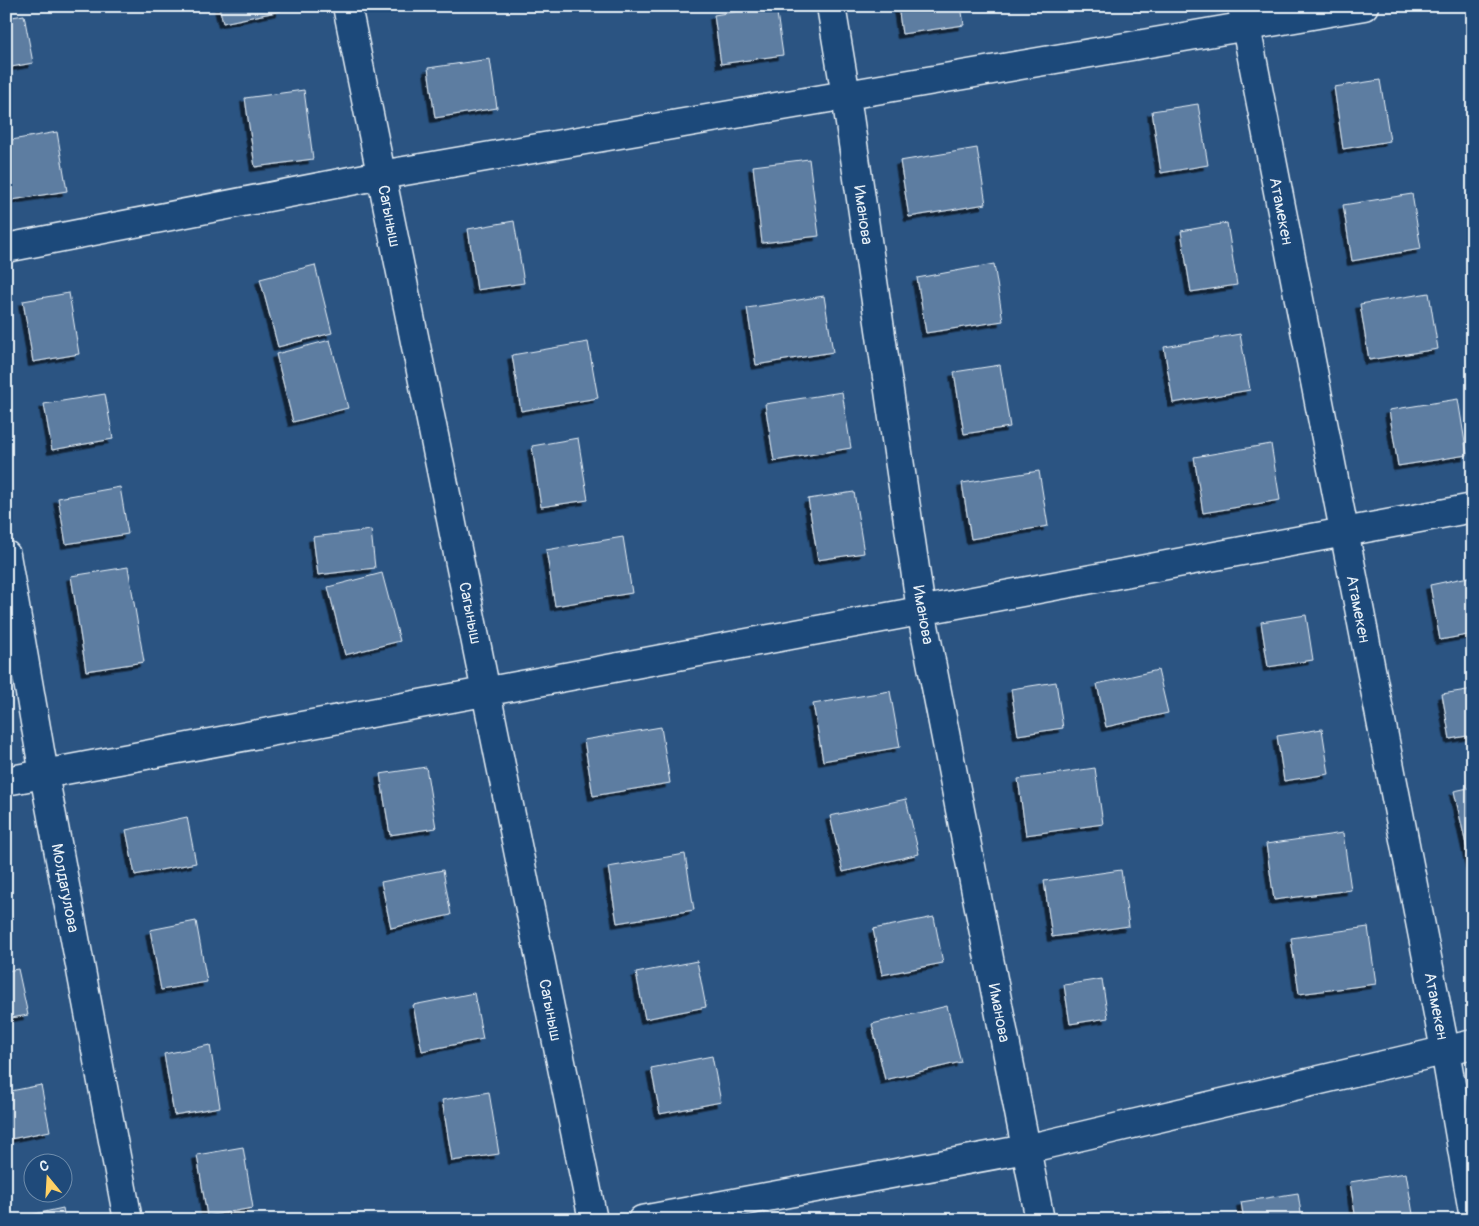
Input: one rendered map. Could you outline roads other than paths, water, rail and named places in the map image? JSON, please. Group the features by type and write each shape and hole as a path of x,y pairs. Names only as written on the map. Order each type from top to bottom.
{"street":[{"name":"Сагыныш","path":"347,6 593,1220"},
{"name":"Иманова","path":"831,6 846,96 921,610 1040,1220"},
{"path":"6,248 381,175 846,96 1244,16 1364,6"},
{"name":"Атамекен","path":"1244,16 1445,1050 1473,1212"},
{"path":"6,781 1473,508"},
{"name":"Молдагулова","path":"6,555 44,774 128,1220"},
{"path":"642,1220 1026,1149 1473,1044"}]}
